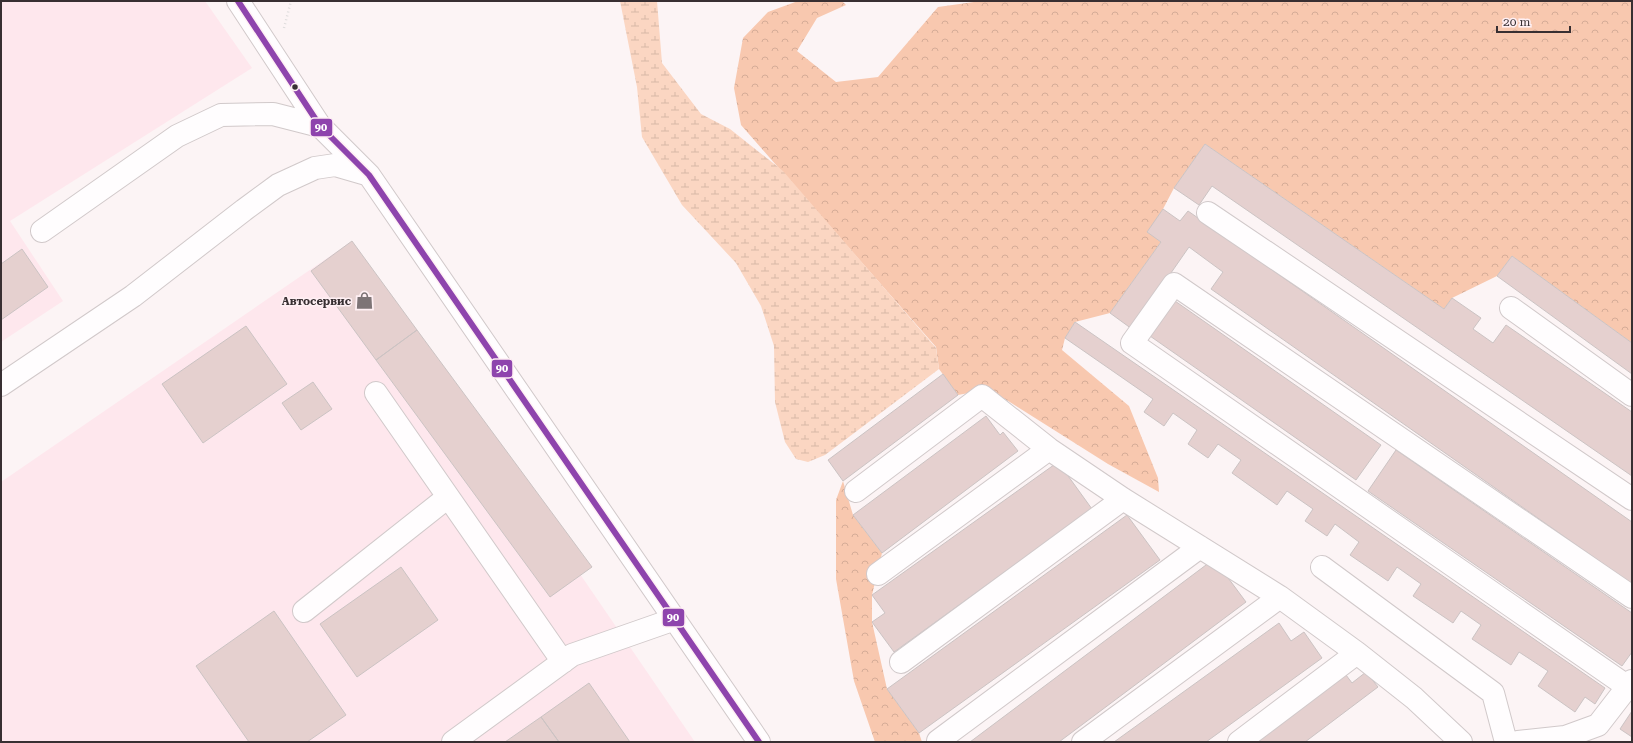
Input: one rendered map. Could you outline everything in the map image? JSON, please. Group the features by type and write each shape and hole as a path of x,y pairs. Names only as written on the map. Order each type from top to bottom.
{"street":[{"path":"238,1 320,126 369,175 759,742"},
{"path":"42,231 177,136 221,115 273,114 320,126"},
{"path":"1,385 133,296 278,185 315,168 335,165 369,175"},
{"path":"1208,213 1632,499"},
{"path":"1518,742 1565,737 1598,724 1630,684 1132,343 1174,284 1632,597"},
{"path":"1511,308 1632,395"},
{"path":"376,394 563,662"},
{"path":"856,491 982,396 1049,448 1123,499 1280,597 1357,653 1414,698 1461,742"},
{"path":"878,574 1049,448"},
{"path":"304,611 448,497"},
{"path":"901,662 1123,499"},
{"path":"938,741 1200,547"},
{"path":"1322,567 1493,693 1506,742"},
{"path":"1083,742 1280,597"},
{"path":"453,742 572,655 675,620"},
{"path":"1239,742 1357,653"}],"shaded area":[{"path":"1,1 205,1 252,68 10,221 63,301 1,342"},
{"path":"352,241 695,742 1,742 1,482"}],"green space":[{"path":"620,1 657,1 662,63 701,114 730,129 783,171 936,348 939,369 825,455 808,462 796,459 785,442 775,402 774,346 761,306 736,263 682,205 642,137 637,87"},
{"path":"798,1 842,1 846,5 817,18 797,51 836,82 878,77 938,7 981,1 1632,1 1632,343 1512,256 1497,276 1452,298 1444,309 1205,144 1174,188 1163,209 1148,232 1161,242 1110,313 1075,322 1065,338 1062,350 1129,406 1158,478 1159,492 1108,464 1005,399 979,391 958,395 939,369 936,347 741,125 734,88 743,38 768,12"},
{"path":"843,481 853,515 882,553 872,595 872,622 887,689 919,733 922,742 875,742 854,681 836,579 836,500"}],"building":[{"path":"1205,144 1444,309 1452,298 1481,318 1473,329 1493,343 1506,325 1632,412 1632,476 1212,186 1199,205 1174,188"},
{"path":"1163,209 1180,221 1188,211 1632,522 1632,584 1211,289 1223,272 1189,247 1132,329 1110,313 1161,242 1147,232"},
{"name":"Автосервис","path":"352,241 417,330 376,360 311,271"},
{"path":"22,249 48,287 1,320 1,264"},
{"path":"1512,256 1632,343 1632,374 1497,276"},
{"path":"1175,301 1381,445 1356,480 1150,336"},
{"path":"1075,322 1605,688 1595,704 1585,697 1575,712 1538,686 1548,671 1519,652 1511,665 1472,639 1481,625 1461,611 1453,623 1413,596 1421,584 1397,567 1388,581 1350,555 1359,542 1335,524 1327,536 1305,521 1313,509 1287,491 1277,505 1232,473 1241,460 1218,444 1208,458 1188,444 1197,430 1173,413 1164,426 1144,412 1153,399 1065,338"},
{"path":"246,326 287,384 203,443 162,384"},
{"path":"417,330 592,567 550,597 376,360"},
{"path":"943,374 958,395 843,481 828,460"},
{"path":"313,382 332,409 301,430 282,403"},
{"path":"986,416 1000,435 1003,432 1018,451 882,553 853,515"},
{"path":"1396,450 1632,613 1632,652 1622,666 1368,491"},
{"path":"1058,462 1092,509 894,652 872,622 885,613 872,595"},
{"path":"1127,515 1160,560 919,733 887,689"},
{"path":"1214,559 1246,602 1059,742 970,742"},
{"path":"401,567 438,620 357,677 320,624"},
{"path":"274,611 346,715 307,742 249,742 196,666"},
{"path":"1279,623 1291,641 1304,632 1322,658 1206,742 1114,742"},
{"path":"1366,672 1378,687 1305,742 1257,742 1346,675 1352,683"},
{"path":"589,683 630,742 559,742 541,717"},
{"path":"1632,711 1632,737 1620,729"},
{"path":"541,717 559,742 505,742"}],"transit line":[{"name":"90","path":"238,1 320,126 369,175 759,742"}],"place":[{"name":"Автосервис","path":"364,301"}]}
